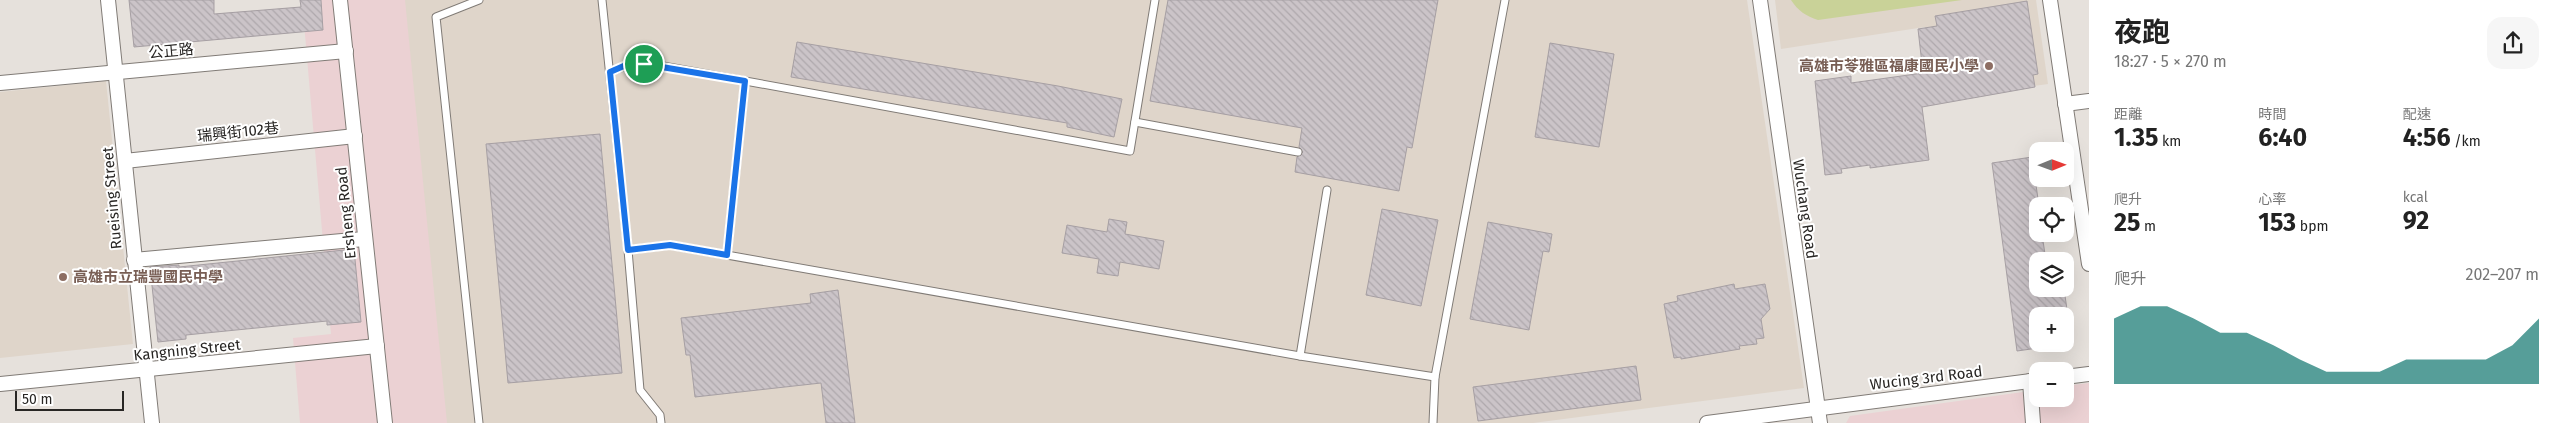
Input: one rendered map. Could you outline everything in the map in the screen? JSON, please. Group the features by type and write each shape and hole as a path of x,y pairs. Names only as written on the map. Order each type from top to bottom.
{"street":[{"name":"Rueising Street","path":"108,0 152,423"},
{"name":"Ersheng Road","path":"340,0 364,239 386,423"},
{"name":"Wuchang Road","path":"1760,0 1820,423"},
{"path":"2050,0 2089,264"},
{"name":"公正路","path":"0,84 346,51"},
{"path":"2065,104 2089,100"},
{"name":"瑞興街102巷","path":"125,161 355,136"},
{"path":"134,260 364,239"},
{"name":"Kangning Street","path":"0,384 147,371 377,346"},
{"path":"2074,376 2089,374"},
{"name":"Wucing 3rd Road","path":"1707,423 2029,382"},
{"path":"2033,407 2033,423"},
{"path":"1809,423 1818,408"}],"lane":[{"path":"478,423 436,17 479,0"},
{"path":"602,0 628,250 640,390 660,415 661,423"},
{"path":"610,72 626,65 644,64 1130,151 1155,0"},
{"path":"1434,423 1436,377 1504,0"},
{"path":"727,255 745,81"},
{"path":"1135,122 1298,152"},
{"path":"1300,356 1327,190"},
{"path":"628,250 670,245 1300,356 1436,377"}],"shaded area":[{"path":"302,0 409,0 448,423 300,423 293,338 331,334"},
{"path":"405,0 1747,0 1804,388 1533,423 447,423"},
{"name":"高雄市苓雅區福康國民小學","path":"1775,0 2036,0 2048,84 1938,99 1925,27 1781,49"},
{"name":"高雄市立瑞豐國民中學","path":"106,81 133,344 0,358 0,92"},
{"path":"2089,383 2089,423 1846,423 1850,416 2029,391 2029,407 2074,407 2074,385"}],"green space":[{"path":"1791,0 1962,0 1818,20 1803,13"}],"building":[{"path":"129,0 214,0 214,14 301,7 300,0 321,0 323,30 134,47"},
{"path":"1168,0 1438,0 1412,148 1407,147 1399,191 1295,172 1297,157 1303,152 1299,147 1302,128 1150,101"},
{"path":"2027,1 2038,74 2033,75 2035,87 1922,107 1929,160 1870,168 1870,165 1841,169 1842,173 1825,175 1815,81 1851,76 1851,83 1923,73 1918,29 1937,26 1935,16"},
{"path":"797,42 1058,86 1122,99 1114,137 1067,127 1067,123 791,77"},
{"path":"1550,43 1614,54 1599,147 1535,137"},
{"path":"600,134 622,373 508,383 486,144"},
{"path":"2029,157 2029,188 2036,188 2038,197 2029,197 2029,242 2043,242 2045,252 2029,252 2029,297 2065,297 2067,307 2029,307 2029,349 2017,351 1992,163"},
{"path":"1382,209 1438,220 1421,306 1366,295"},
{"path":"1109,219 1127,222 1125,234 1164,241 1159,269 1120,262 1118,276 1097,273 1099,259 1062,253 1067,225 1107,232"},
{"path":"1488,222 1552,234 1549,252 1543,251 1529,330 1470,319"},
{"path":"354,249 361,322 327,325 327,321 186,335 186,339 158,342 150,267 179,265 179,267"},
{"path":"1734,284 1735,289 1765,284 1770,309 1761,319 1764,338 1756,339 1757,344 1739,346 1740,349 1681,359 1681,357 1674,358 1664,304 1678,301 1677,296"},
{"path":"838,290 855,423 826,423 821,383 695,397 690,355 686,355 681,318 811,303 810,294"},
{"path":"1636,366 1641,400 1478,421 1473,387"}],"place":[{"name":"高雄市苓雅區福康國民小學","path":"1989,66"},
{"name":"高雄市立瑞豐國民中學","path":"63,277"}],"route":[{"path":"644,64 745,81 727,255 670,245 628,250 610,72 626,65 644,64"}]}
